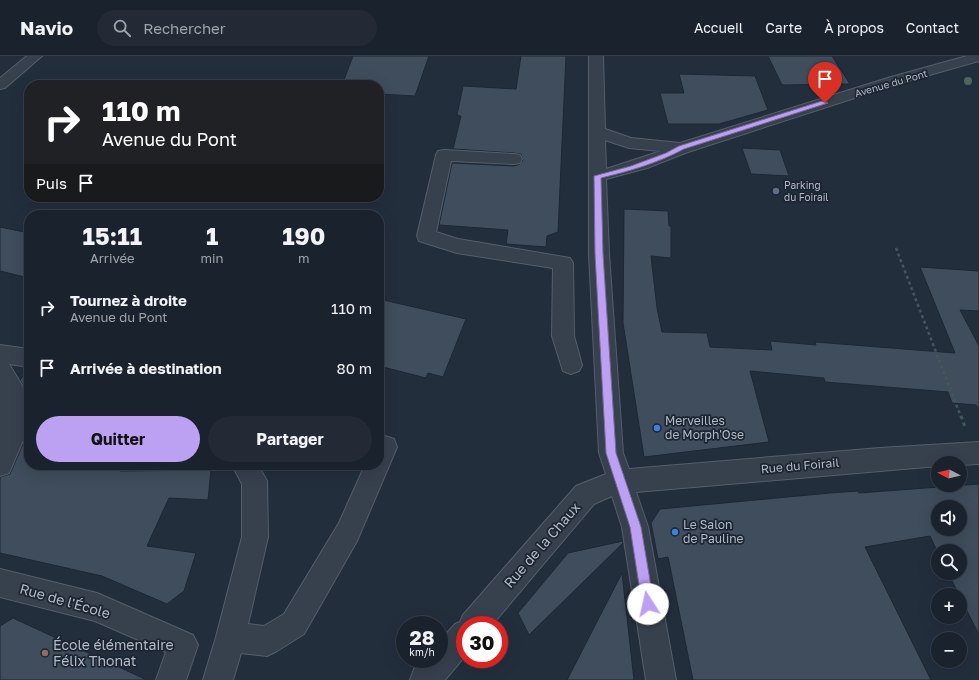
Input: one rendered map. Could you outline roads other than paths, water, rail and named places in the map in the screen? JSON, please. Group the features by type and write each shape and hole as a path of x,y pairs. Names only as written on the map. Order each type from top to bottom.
{"street":[{"path":"0,85 35,56"},
{"path":"596,56 599,254 611,453 635,527 661,680"},
{"name":"Avenue du Pont","path":"598,176 633,168 682,148 896,80 978,58"},
{"name":"Avenue du Pont","path":"596,131 630,143 682,148"},
{"path":"514,159 444,155 426,236 457,246 563,263 563,336 571,365"},
{"path":"0,354 24,357"},
{"path":"0,369 12,387 13,436 0,465"},
{"name":"Rue du Foirail","path":"621,482 916,456 977,453"},
{"path":"218,680 231,637 255,537 254,481 247,470"},
{"path":"231,637 267,641 294,624 348,532 374,470"},
{"name":"Rue de la Chaux","path":"481,616 585,495 595,488 621,482"},
{"name":"Rue de l'École","path":"0,583 97,607 183,645 171,680"},
{"path":"425,680 456,644"}],"place":[{"name":"Parking du Foirail","path":"776,191"},
{"name":"Merveilles de Morph'Ose","path":"657,428"},
{"name":"Le Salon de Pauline","path":"675,532"},
{"name":"École élémentaire Félix Thonat","path":"45,653"}]}
